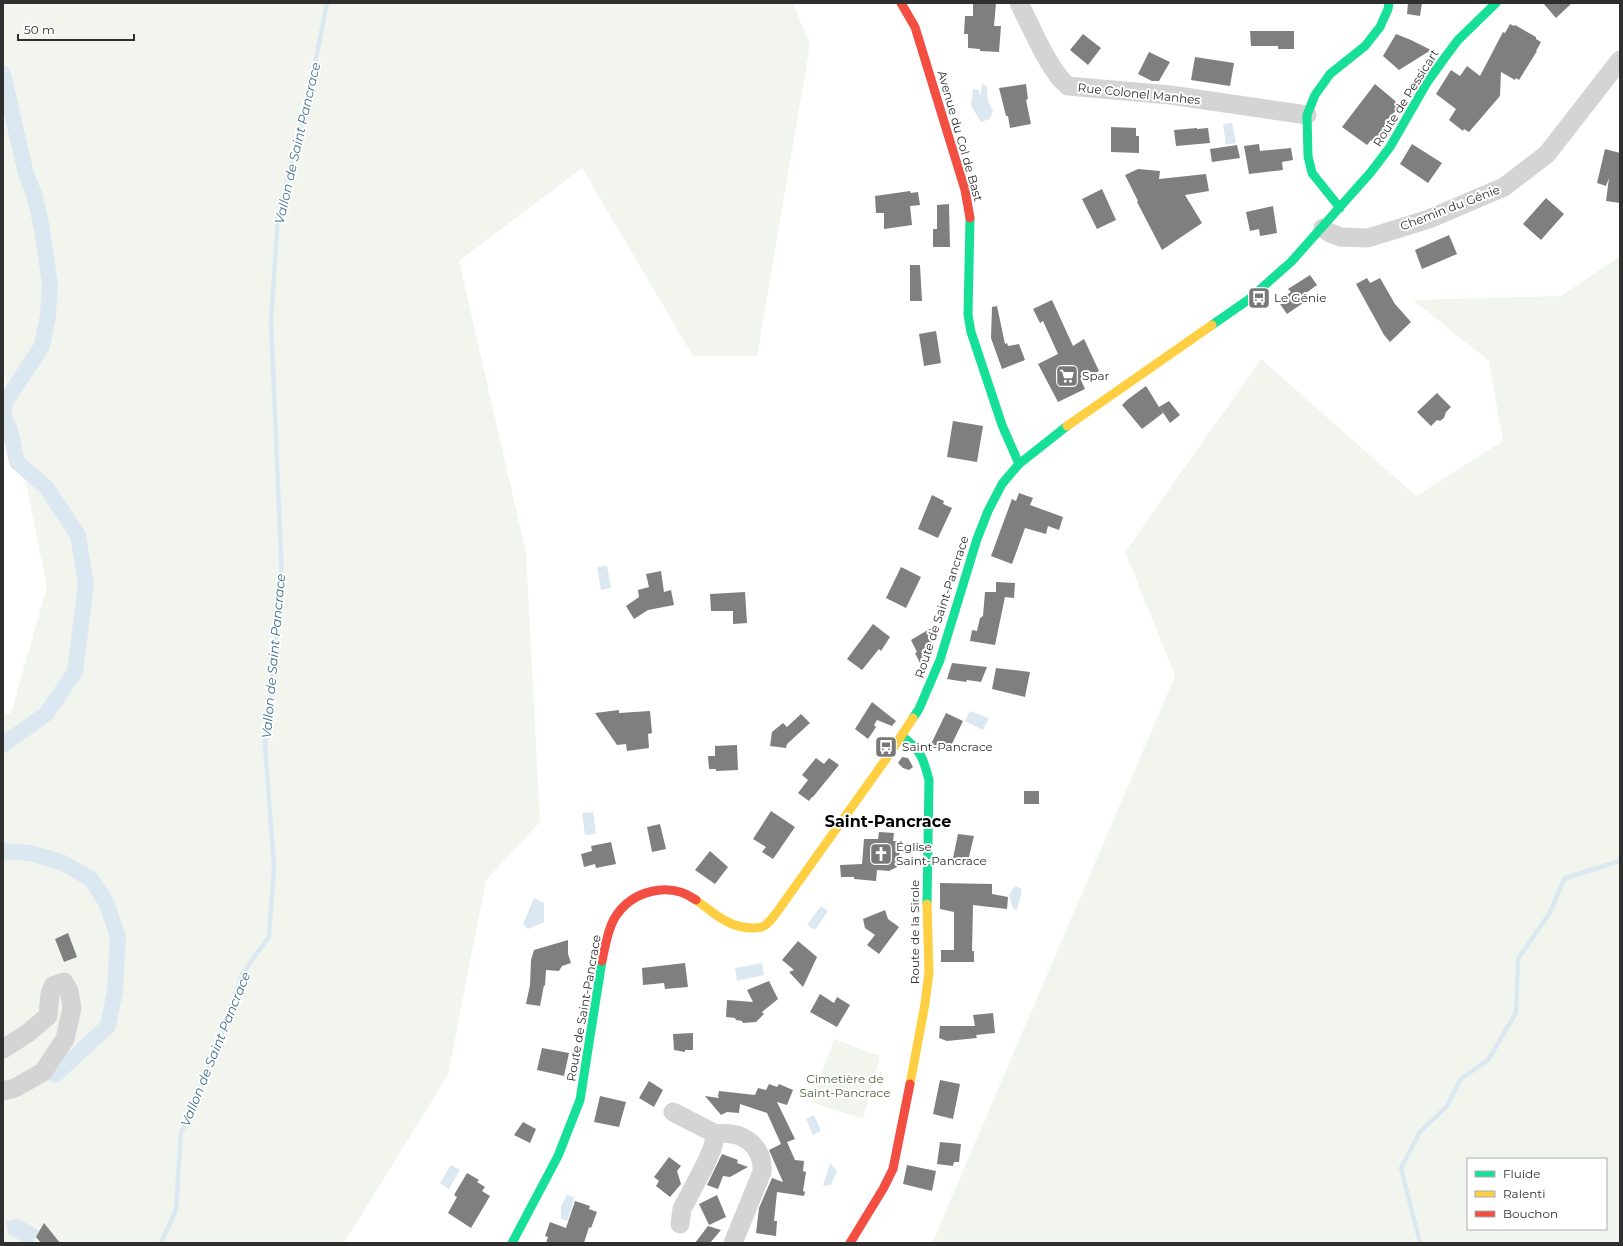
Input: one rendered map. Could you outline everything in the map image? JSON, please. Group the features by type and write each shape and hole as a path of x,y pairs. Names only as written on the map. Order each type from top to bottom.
{"street":[{"name":"Avenue du Col de Bast","path":"901,3 915,27 965,190 970,212 968,316 971,332 1002,425 1019,464"},
{"name":"Rue Colonel Manhes","path":"1019,3 1044,53 1062,82 1068,86 1170,96 1307,115"},
{"path":"1340,208 1312,173 1308,156 1307,115 1315,95 1330,74 1365,46 1380,27 1389,3"},
{"name":"Route de Pessicart","path":"1340,208 1390,147 1428,81 1458,40 1496,3"},
{"name":"Chemin du Génie","path":"1323,228 1330,233 1341,237 1368,238 1429,219 1504,187 1547,154 1620,60"},
{"name":"Route de Saint-Pancrace","path":"512,1243 552,1166 573,1120 580,1100 605,944 614,919 630,900 646,892 667,888 684,893 730,925 745,928 761,927 768,922 777,912 902,736 919,709 934,675 977,539 988,511 1002,484 1019,464 1059,432 1248,300 1291,262 1340,208"},
{"name":"Route de la Sirole","path":"850,1243 884,1189 893,1169 925,1004 929,972 927,894 929,780 924,760 916,747 902,736"},
{"path":"3,1049 28,1033 48,1016 50,994 53,986 64,982 69,991 72,1008 65,1039 43,1072 15,1088 3,1091"},
{"path":"673,1112 716,1134 725,1133 746,1138 759,1152 763,1162 762,1172 733,1243"},
{"path":"680,1224 682,1209 705,1165 712,1149 716,1134"}],"green space":[{"path":"3,3 793,3 810,45 757,356 693,356 582,168 459,261 526,553 540,822 486,880 448,1075 344,1243 3,1243 3,715 11,713 47,587 3,370"},
{"path":"1620,256 1620,1243 932,1243 1175,676 1125,552 1261,359 1416,496 1503,441 1489,361 1413,300 1561,296"},
{"name":"Cimetière de Saint-Pancrace","path":"834,1039 880,1056 863,1119 811,1102"}],"shaded area":[{"path":"982,84 987,86 988,101 993,111 990,119 981,122 971,106 973,89 979,90 980,97"},
{"path":"1232,123 1236,143 1226,145 1223,124"},
{"path":"607,566 611,588 601,590 597,567"},
{"path":"970,711 989,718 983,730 965,721"},
{"path":"593,812 596,834 585,835 582,813"},
{"path":"1015,886 1022,889 1017,910 1013,909 1009,895"},
{"path":"534,898 544,903 544,922 528,929 523,924"},
{"path":"821,906 828,911 815,930 807,925"},
{"path":"762,963 764,975 737,981 735,968"},
{"path":"814,1115 821,1131 813,1135 806,1119"},
{"path":"830,1163 837,1171 831,1185 823,1186"},
{"path":"451,1165 460,1170 449,1189 440,1183"},
{"path":"567,1195 574,1197 567,1221 561,1219 561,1206"},
{"path":"17,1218 40,1231 32,1243 25,1243 8,1234 6,1222"}],"building":[{"path":"973,3 996,3 994,26 1001,26 999,52 980,51 980,49 968,48 968,34 964,34 965,16 973,16"},
{"path":"1408,3 1422,3 1420,16 1407,14"},
{"path":"1543,3 1572,3 1556,18"},
{"path":"1510,24 1515,25 1536,37 1536,39 1541,42 1519,80 1516,78 1515,80 1501,72 1500,96 1469,132 1464,129 1463,131 1449,120 1456,109 1436,94 1451,70 1460,76 1467,66 1480,76 1503,32 1505,33"},
{"path":"1250,31 1294,31 1294,49 1278,49 1278,46 1251,46"},
{"path":"1083,34 1101,48 1088,65 1070,50"},
{"path":"1396,34 1431,50 1399,70 1383,56"},
{"path":"1149,52 1170,62 1159,81 1152,81 1138,74"},
{"path":"1195,57 1234,63 1230,86 1191,80"},
{"path":"1026,84 1028,99 1026,100 1031,124 1010,128 1008,116 1006,116 999,88"},
{"path":"1375,84 1400,105 1389,119 1391,121 1380,140 1376,144 1371,140 1367,145 1342,127"},
{"path":"1111,127 1136,128 1136,136 1139,136 1139,153 1111,152"},
{"path":"1208,128 1210,143 1176,146 1174,130"},
{"path":"1259,144 1260,151 1291,148 1293,160 1282,162 1283,170 1249,174 1244,146"},
{"path":"1412,144 1442,163 1428,183 1400,164"},
{"path":"1237,145 1240,158 1212,162 1210,149"},
{"path":"1605,149 1620,153 1620,203 1606,201 1609,178 1606,186 1597,183"},
{"path":"1138,169 1160,171 1159,179 1206,174 1209,191 1185,195 1202,223 1162,250 1125,175"},
{"path":"1102,189 1116,220 1097,229 1082,199"},
{"path":"910,191 911,193 918,192 920,205 910,206 912,225 884,229 884,213 876,213 875,196"},
{"path":"1546,198 1564,214 1541,240 1523,224"},
{"path":"949,204 950,247 933,247 933,229 937,229 937,205"},
{"path":"1273,206 1277,233 1260,236 1259,229 1250,231 1246,212"},
{"path":"1449,235 1457,254 1422,269 1415,250"},
{"path":"910,265 920,265 922,301 910,301"},
{"path":"1310,275 1317,285 1302,296 1306,301 1287,314 1278,301 1291,292 1288,289"},
{"path":"1367,278 1370,283 1380,278 1395,304 1411,322 1390,342 1384,335 1356,284"},
{"name":"Spar","path":"1052,300 1073,346 1084,339 1099,371 1081,380 1085,389 1058,402 1038,364 1058,354 1043,321 1040,323 1033,309"},
{"path":"997,306 1005,344 1007,343 1008,346 1019,344 1025,360 1002,369 991,338 992,307"},
{"path":"936,331 941,363 924,366 919,334"},
{"path":"1146,386 1159,407 1169,401 1180,415 1170,423 1160,408 1163,413 1142,429 1122,405"},
{"path":"1437,393 1451,407 1446,412 1444,418 1440,421 1437,420 1431,426 1417,412"},
{"path":"953,421 983,426 977,462 947,457"},
{"path":"1019,493 1033,498 1030,505 1063,517 1059,530 1048,526 1046,534 1025,528 1012,564 991,556 1012,499 1016,501"},
{"path":"932,495 944,501 943,504 952,508 938,538 918,529"},
{"path":"901,567 921,577 906,608 886,598"},
{"path":"661,571 664,592 671,590 674,605 648,610 634,619 626,606 639,597 638,590 649,587 646,574"},
{"path":"996,582 1015,583 1014,598 1005,597 995,645 970,641 972,630 977,631 980,618 983,616 985,592 996,592"},
{"path":"745,592 747,623 733,624 733,611 711,611 710,594"},
{"path":"873,624 890,637 881,651 879,649 862,670 847,659"},
{"path":"933,627 935,632 928,656 922,667 915,653 917,652 911,640"},
{"path":"952,663 987,667 981,682 967,680 966,682 947,679"},
{"path":"996,668 1030,672 1025,697 992,689"},
{"path":"872,702 896,721 892,726 877,720 874,725 876,727 868,739 855,729"},
{"path":"619,710 619,713 650,711 652,733 648,734 649,748 627,751 626,744 617,745 595,713"},
{"path":"946,713 963,721 948,752 931,744"},
{"path":"801,714 810,723 787,744 786,748 770,746 772,732 783,723 787,727"},
{"path":"737,745 738,770 716,771 716,769 709,769 708,756 715,756 715,746"},
{"path":"902,757 908,758 913,767 909,770 903,768 898,763"},
{"path":"816,758 824,764 829,758 839,765 809,801 798,793 808,780 802,775"},
{"path":"1024,791 1039,791 1039,804 1024,804"},
{"path":"771,811 795,827 773,859 762,852 766,847 753,839"},
{"path":"660,824 666,849 652,852 647,827"},
{"name":"Église Saint-Pancrace","path":"879,832 894,833 893,841 900,841 899,866 889,871 877,870 876,881 854,879 854,877 841,877 840,865 862,864 864,839 878,839"},
{"path":"958,834 974,836 968,861 953,858"},
{"path":"611,842 616,864 596,868 595,864 584,867 581,854 592,851 591,846"},
{"path":"710,851 728,867 715,884 695,870"},
{"path":"940,883 992,884 992,894 1008,897 1007,909 973,905 972,951 974,951 974,962 941,962 941,950 954,950 954,912 940,909"},
{"path":"885,910 888,919 899,927 879,954 867,945 875,935 865,928 863,919"},
{"path":"68,933 77,957 64,962 55,939"},
{"path":"568,940 568,954 571,963 562,966 559,971 546,970 545,986 544,985 540,1006 526,1004 530,985 531,960 534,950"},
{"path":"798,941 817,957 803,987 789,972 794,970 782,960"},
{"path":"685,963 688,987 665,989 664,983 643,985 642,968"},
{"path":"769,981 778,999 762,1012 764,1014 756,1022 743,1023 735,1018 726,1017 727,1000 753,1002 747,990"},
{"path":"820,994 834,1003 837,997 850,1005 837,1027 810,1012"},
{"path":"993,1013 995,1033 976,1035 977,1038 947,1041 939,1038 940,1026 975,1026 973,1015"},
{"path":"693,1033 693,1050 685,1050 685,1052 674,1050 673,1034"},
{"path":"542,1048 569,1053 564,1076 537,1070"},
{"path":"940,1080 960,1084 953,1119 933,1114"},
{"path":"649,1081 663,1090 654,1107 639,1098"},
{"path":"769,1084 777,1087 779,1084 793,1090 787,1105 777,1102 795,1139 787,1142 795,1160 804,1161 803,1171 806,1172 803,1191 805,1192 804,1196 777,1192 774,1221 777,1221 776,1236 756,1233 759,1208 772,1178 783,1182 769,1150 781,1144 767,1113 740,1104 739,1113 727,1112 721,1115 705,1096 719,1098 719,1091 755,1095 758,1088 766,1090"},
{"path":"600,1096 626,1102 619,1127 594,1122"},
{"path":"523,1122 536,1129 530,1143 514,1135"},
{"path":"940,1142 961,1144 959,1162 954,1162 953,1166 937,1164"},
{"path":"722,1154 738,1160 737,1163 748,1167 730,1177 723,1176 718,1189 707,1185"},
{"path":"669,1157 681,1166 677,1171 681,1184 670,1197 656,1186 659,1181 654,1177"},
{"path":"907,1165 936,1171 932,1191 903,1184"},
{"path":"467,1173 479,1180 477,1182 485,1187 482,1191 490,1196 471,1228 448,1213 457,1197 454,1195"},
{"path":"717,1195 726,1217 709,1225 699,1204"},
{"path":"575,1201 590,1206 589,1209 597,1212 591,1228 589,1227 584,1243 546,1243 548,1237 545,1236 550,1222 566,1228"},
{"path":"44,1223 60,1243 41,1243 36,1237"},
{"path":"708,1226 721,1230 710,1243 695,1243"}],"waterway":[{"name":"Vallon de Saint Pancrace","path":"161,1243 176,1210 181,1133 213,1058 242,974 269,937 274,867 265,744 282,580 271,321 278,215 310,89 327,3"},
{"path":"3,74 26,174 35,197 42,229 50,285 48,315 42,346 4,404 4,417 10,430 17,462 46,487 78,535 86,584 75,672 46,714 3,745"},
{"path":"3,851 30,853 61,862 91,879 106,902 118,937 115,991 108,1026 55,1075"},
{"path":"1420,1243 1401,1168 1420,1132 1447,1106 1461,1079 1488,1060 1516,1013 1518,959 1549,914 1565,878 1620,861"}],"traffic: fast":[{"path":"1340,208 1312,173 1308,156 1307,115 1315,95 1330,74 1365,46 1380,27 1389,3"},
{"path":"1212,325 1248,300 1291,262 1371,172 1390,147 1428,81 1446,56 1458,40 1496,3"},
{"path":"970,218 968,315 971,332 1002,425 1019,464"},
{"path":"913,718 919,709 940,660 977,539 988,511 1002,484 1019,464 1067,426"},
{"path":"902,736 917,750 923,760 929,780 927,904"},
{"path":"512,1243 558,1156 580,1100 602,961"}],"traffic: slow":[{"path":"1067,426 1212,325"},
{"path":"696,900 723,920 738,926 755,928 766,925 777,912 886,759 913,718"},
{"path":"910,1084 925,1004 929,972 927,904"}],"traffic: jam":[{"path":"901,3 915,27 965,190 970,218"},
{"path":"602,961 606,940 614,919 621,909 630,901 640,895 663,890 685,894 696,900"},
{"path":"850,1243 883,1189 893,1169 910,1084"}],"place":[{"name":"Le Génie","path":"1259,298"},
{"name":"Spar","path":"1067,376"},
{"name":"Saint-Pancrace","path":"886,747"},
{"name":"Église Saint-Pancrace","path":"881,854"}],"district":[{"name":"Saint-Pancrace","path":"888,821"}]}
